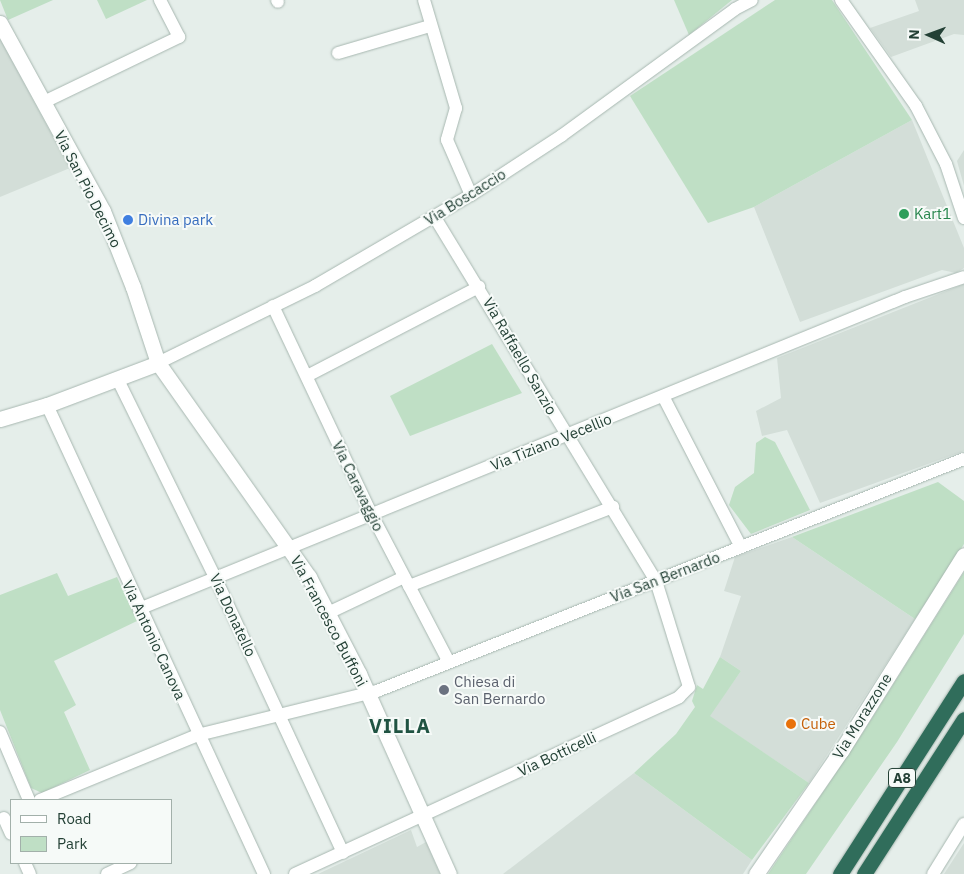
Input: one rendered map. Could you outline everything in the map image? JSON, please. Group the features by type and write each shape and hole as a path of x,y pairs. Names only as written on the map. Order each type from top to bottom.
{"highway":[{"name":"A8","path":"840,874 964,681"},
{"name":"A8","path":"864,874 964,718"}],"street":[{"path":"44,102 179,37 160,0"},
{"path":"424,0 430,26 456,108 446,140 471,195"},
{"name":"Via Boscaccio","path":"158,363 315,286 471,195 561,136 735,9 752,0"},
{"path":"841,0 916,106 946,164 964,218"},
{"name":"Via San Pio Decimo","path":"0,23 103,211 133,287 158,363"},
{"path":"338,53 430,26"},
{"name":"Via Raffaello Sanzio","path":"434,216 479,287 566,435 613,507 656,581 689,687"},
{"name":"Via Tiziano Vecellio","path":"139,609 566,435 664,398 905,297 964,277"},
{"path":"307,376 479,287"},
{"name":"Via Caravaggio","path":"273,306 372,515 449,662"},
{"path":"0,419 118,380 158,363"},
{"name":"Via Francesco Buffoni","path":"158,363 289,547 328,613 449,874"},
{"name":"Via Donatello","path":"118,380 215,577 343,853"},
{"path":"664,398 741,547"},
{"name":"Via Antonio Canova","path":"47,405 139,609 264,874"},
{"name":"Via San Bernardo","path":"42,799 198,735 367,694 964,459"},
{"path":"328,613 406,582 613,507"},
{"name":"Via Morazzone","path":"756,874 841,751 964,555"},
{"name":"Via Botticelli","path":"295,874 679,697 689,687"},
{"path":"0,732 29,799"},
{"path":"5,818 10,831"},
{"path":"933,874 964,824"},
{"path":"107,874 129,864"}],"shaded area":[{"path":"915,0 964,0 964,35 954,34 891,57 870,28 919,11"},
{"path":"0,39 70,168 0,197"},
{"path":"912,120 964,248 964,268 956,273 942,270 800,322 754,207"},
{"path":"964,150 964,186 957,161"},
{"path":"964,284 964,451 820,503 787,430 762,436 756,411 781,398 777,358"},
{"path":"792,537 915,619 809,783 709,716 741,671 720,657 741,596 724,591 735,557"},
{"path":"634,773 752,860 743,874 503,874"},
{"path":"411,830 417,847 426,842 440,874 318,874"},
{"path":"964,843 964,874 944,874"}],"green space":[{"path":"0,0 53,0 8,20"},
{"path":"97,0 147,0 106,19"},
{"path":"674,0 732,0 689,35"},
{"path":"775,0 832,0 912,120 754,207 708,223 630,96"},
{"path":"492,344 522,393 410,436 390,396"},
{"path":"765,437 775,442 810,510 751,534 729,505 735,487 754,473 756,443"},
{"path":"938,482 964,501 964,544 915,619 792,537"},
{"path":"964,572 964,634 897,742 806,874 768,874 862,734"},
{"path":"57,573 68,596 117,577 137,621 54,661 76,705 64,712 90,770 42,793 31,788 0,710 0,595"},
{"path":"720,657 741,671 710,716 809,783 752,860 634,773 676,734 695,707 692,701 697,685 703,689"}],"place":[{"name":"Kart1","path":"904,214"},
{"name":"Divina park","path":"128,220"},
{"name":"Chiesa di San Bernardo","path":"444,690"},
{"name":"Cube","path":"791,724"}],"district":[{"name":"VILLA","path":"400,725"}]}
